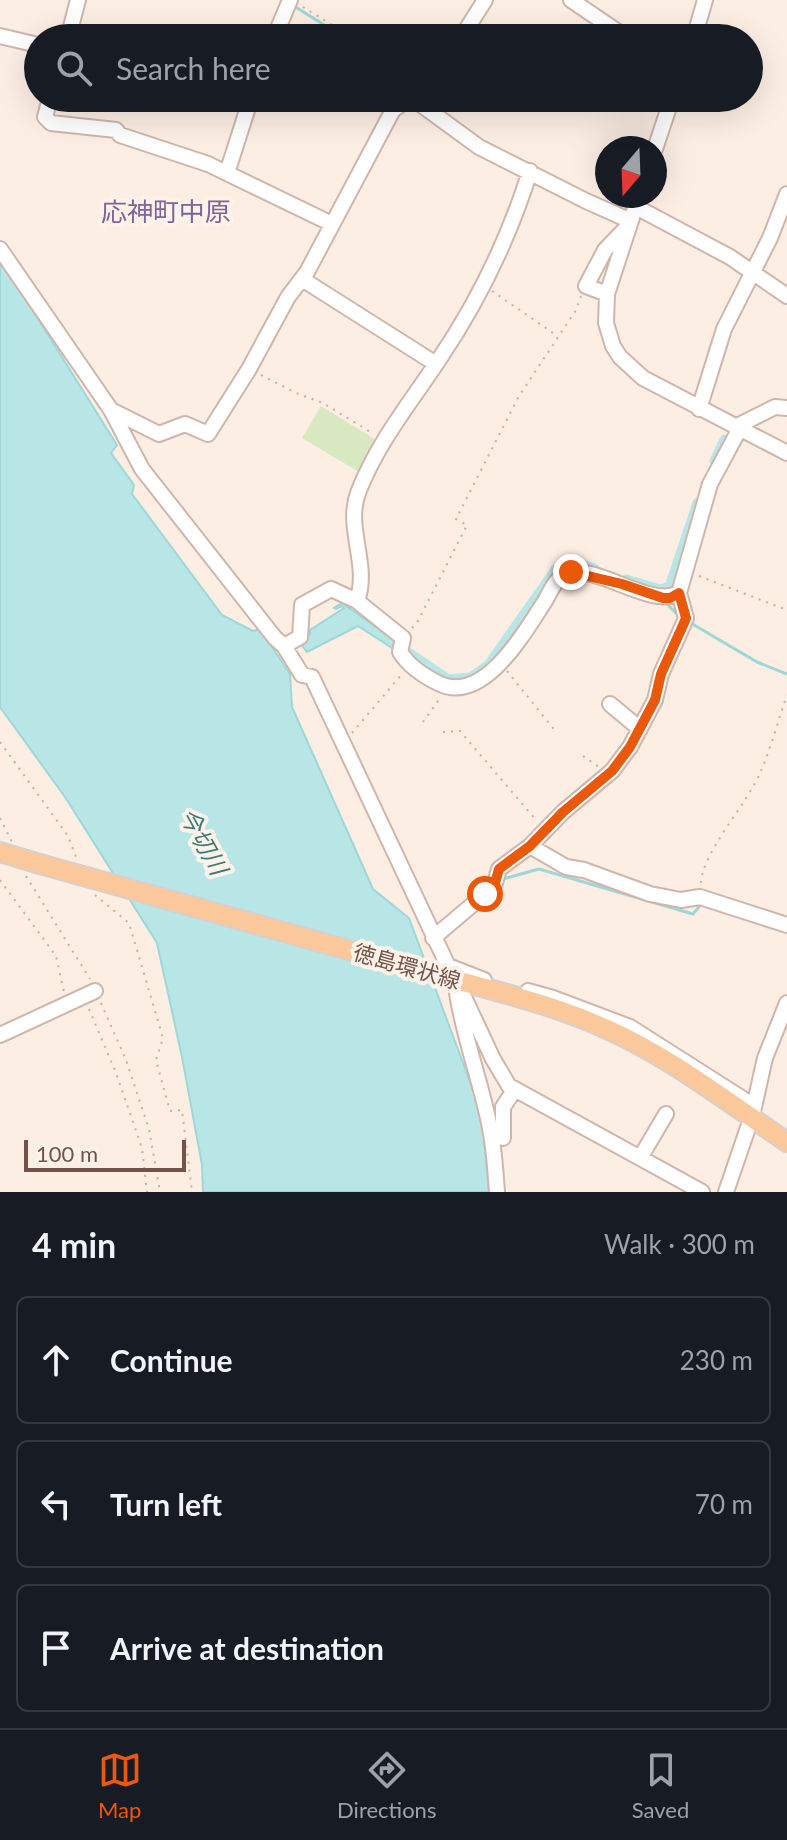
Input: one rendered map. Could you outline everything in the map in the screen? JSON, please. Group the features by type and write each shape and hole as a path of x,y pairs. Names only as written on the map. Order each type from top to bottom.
{"main road":[{"name":"徳島環状線","path":"20,858 519,997 608,1030 753,1111 787,1142"}],"street":[{"path":"72,24 78,0"},
{"path":"280,24 290,0"},
{"path":"470,24 485,0"},
{"path":"571,0 606,24"},
{"path":"698,24 705,0"},
{"path":"0,36 24,42"},
{"path":"46,112 45,117 51,123 116,130 120,135 147,142 227,173 332,224"},
{"path":"227,173 247,112"},
{"path":"111,410 159,434 185,424 208,434 249,369 288,297 302,279 392,112"},
{"path":"430,112 479,147 586,201 634,212 730,257 787,296"},
{"path":"659,136 667,112"},
{"path":"357,601 362,587 362,569 353,509 357,494 383,440 436,364 498,259 530,171"},
{"path":"699,409 724,329 786,202"},
{"path":"634,212 607,294 608,335 620,357 643,378 787,453"},
{"path":"607,294 586,286 605,250 634,212"},
{"path":"0,249 111,410 142,469 284,646 302,675 312,677 448,966 486,981 553,998 630,1027 753,1111"},
{"path":"302,279 436,364"},
{"path":"671,596 686,571 710,484 737,428 775,407 787,408"},
{"path":"284,646 300,637 302,605 331,589 357,601 448,688 472,686 494,670 538,612 558,579 571,572 671,596 685,620 661,674 655,700 630,747 608,774 530,846 499,869 495,883 485,894 433,938"},
{"path":"610,704 640,729"},
{"path":"530,846 566,867 584,870 650,894 681,900 700,897 787,925"},
{"path":"456,980 509,1086 702,1192"},
{"path":"456,980 460,1012 492,1137 497,1192"},
{"path":"0,1035 90,994"},
{"path":"726,1192 753,1111 765,1058 787,1003"},
{"path":"503,1138 503,1107 515,1089"},
{"path":"640,1158 666,1114"}],"path":[{"path":"304,8 330,24"},
{"path":"483,285 557,336"},
{"path":"341,742 357,729 404,649 467,525 456,519 519,396 576,310 586,286"},
{"path":"249,369 323,403 383,440"},
{"path":"686,571 787,610"},
{"path":"500,662 557,733"},
{"path":"423,722 448,688"},
{"path":"700,897 701,875 760,774 787,695"},
{"path":"443,732 460,731 545,830"},
{"path":"0,742 68,836 79,865"},
{"path":"583,756 608,774"},
{"path":"0,818 26,875 81,962 142,1148 147,1192"},
{"path":"0,880 56,956 68,1005"},
{"path":"91,887 97,898 129,923 163,1038 156,1060 170,1111 182,1110 192,1192"},
{"path":"90,994 126,1060 149,1129 160,1192"}],"green space":[{"path":"321,406 376,440 359,472 302,438"}],"water":[{"name":"今切川","path":"0,258 117,445 111,453 134,485 132,494 222,615 253,631 260,629 290,674 292,707 373,889 409,918 482,1114 489,1192 203,1192 202,1165 157,943 65,797 0,707"},
{"path":"342,603 397,642 395,650 358,626 307,652 301,644 310,630 344,608 334,608"}],"waterway":[{"path":"294,6 323,24"},
{"path":"376,469 394,437"},
{"path":"715,461 725,440"},
{"path":"626,580 660,590 670,587 698,503"},
{"path":"401,648 448,680 471,678 489,665 556,570 576,563 594,569"},
{"path":"667,600 679,616"},
{"path":"689,622 757,662 787,674"},
{"path":"503,879 539,869 693,914 703,902"},
{"path":"466,901 481,888"}],"district":[{"name":"応神町中原","path":"166,211"}],"route":[{"path":"485,894 495,883 499,869 530,846 563,812 612,771 630,747 655,700 661,674 686,618 679,593 663,598 571,572"}]}
